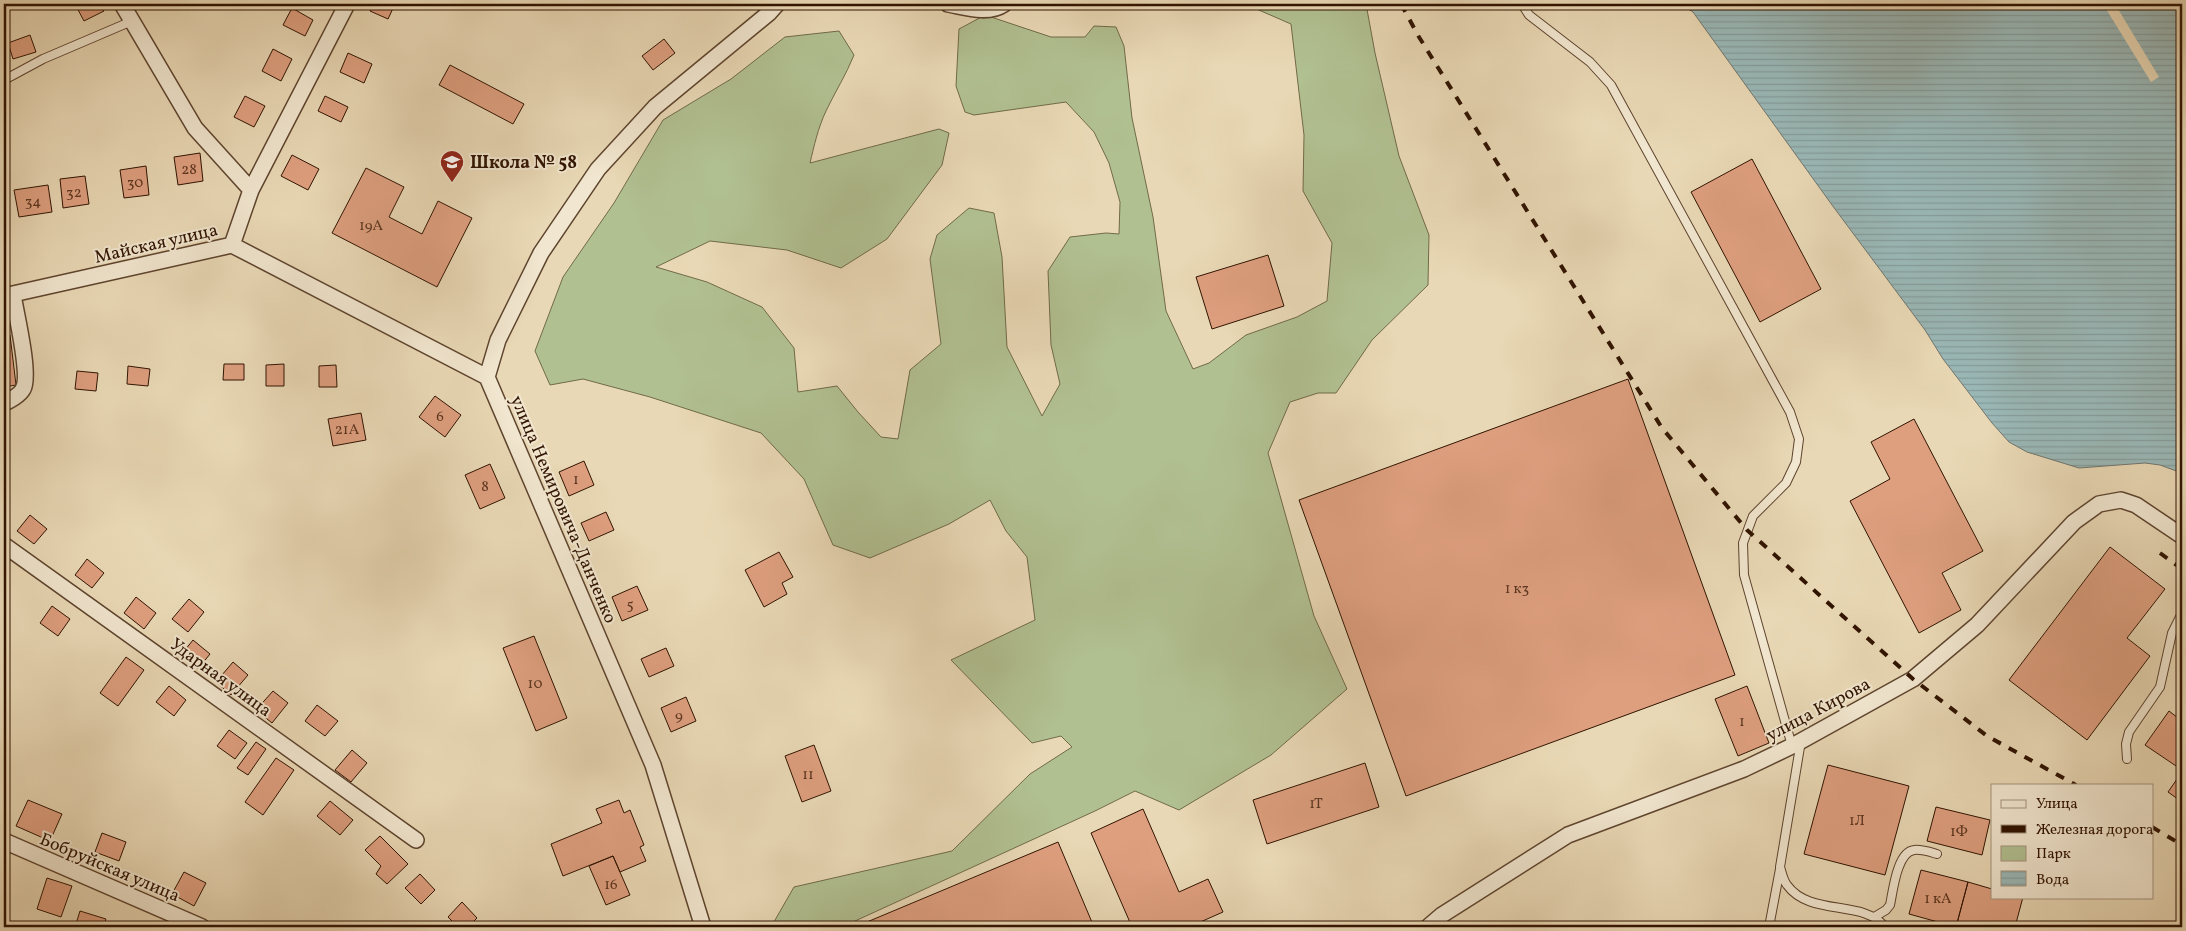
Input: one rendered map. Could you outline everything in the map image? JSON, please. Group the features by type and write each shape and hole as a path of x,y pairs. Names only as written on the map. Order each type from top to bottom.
{"street":[{"path":"122,4 195,128 251,190"},
{"name":"Майская улица","path":"9,296 232,244 251,190 347,4"},
{"path":"232,244 487,377 498,340 540,253 598,169 655,106 769,13 777,4"},
{"path":"948,4 985,10 996,9 1004,4"},
{"path":"4,403 9,402 23,389 26,372 9,296"},
{"name":"улица Немировича-Данченко","path":"487,377 653,765 703,927"},
{"name":"улица Кирова","path":"1428,927 1442,915 1568,835 1744,768 1796,744 1913,679 1977,625 2074,522 2099,504 2121,500 2136,505 2182,536"},
{"name":"Ударная улица","path":"4,545 416,840"},
{"name":"Бобруйская улица","path":"4,841 202,927"}],"lane":[{"path":"1522,4 1529,15 1590,62 1611,85 1790,412 1799,439 1796,462 1786,483 1753,516 1743,544 1744,574 1796,744 1780,867 1769,927"},
{"path":"4,80 43,60 132,21"},
{"path":"2127,759 2126,744 2129,732 2160,687 2172,633 2182,613"},
{"path":"1876,916 1890,905 1904,854 1913,850 1937,854"},
{"path":"1780,867 1786,884 1794,893 1815,904 1876,916 1885,927"}],"green space":[{"path":"1245,4 1366,4 1375,53 1399,156 1429,235 1428,285 1372,340 1336,393 1318,393 1290,402 1268,453 1314,616 1347,689 1271,755 1179,810 1135,791 842,927 771,927 794,887 952,851 1030,774 1072,747 1061,736 1032,743 951,660 1035,620 1027,557 1006,531 990,500 949,524 870,558 833,545 804,479 761,433 650,397 583,379 550,385 535,351 563,277 614,203 663,120 731,79 785,37 839,31 854,55 823,117 810,163 939,129 949,133 942,165 887,239 841,268 787,250 710,241 656,267 707,282 762,307 794,348 798,392 837,386 881,437 898,439 910,370 941,344 930,259 937,235 969,208 994,213 1002,257 1007,347 1042,416 1060,384 1051,345 1048,271 1070,237 1106,233 1119,234 1120,202 1109,163 1094,132 1066,102 974,115 965,112 956,86 959,29 985,15 1051,37 1085,37 1094,26 1116,27 1124,46 1132,118 1153,217 1166,311 1193,369 1209,363 1246,335 1297,317 1327,301 1332,243 1303,191 1304,135 1291,24"}],"water":[{"path":"1680,4 2182,4 2182,473 2160,465 2145,463 2079,468 2027,452 2009,442 1943,359 1925,330 1693,12"}],"pier":[{"path":"2103,4 2115,4 2159,77 2151,82"}],"building":[{"path":"75,4 100,4 104,11 84,21"},
{"path":"373,4 395,4 388,19 370,11"},
{"path":"292,8 313,20 305,36 283,25"},
{"path":"30,35 36,52 13,59 8,43"},
{"path":"664,39 675,53 653,70 642,56"},
{"path":"273,49 292,59 281,81 262,71"},
{"path":"348,53 372,64 364,83 340,72"},
{"path":"450,65 524,104 513,124 439,85"},
{"path":"245,96 265,106 254,127 234,117"},
{"path":"325,96 348,107 341,122 318,111"},
{"path":"200,153 203,181 178,185 174,157"},
{"path":"292,155 319,169 308,190 281,176"},
{"path":"1752,159 1821,289 1760,322 1691,192"},
{"path":"146,166 149,195 124,198 120,170"},
{"path":"366,168 404,187 389,217 422,234 438,201 472,218 437,287 332,233"},
{"path":"85,176 89,204 63,208 60,179"},
{"path":"48,185 52,212 19,217 14,190"},
{"path":"1268,255 1284,306 1212,329 1196,277"},
{"path":"10,335 16,385 4,387 4,336"},
{"path":"224,364 244,364 244,380 223,380"},
{"path":"284,364 284,386 266,386 266,365"},
{"path":"336,365 337,387 319,387 319,366"},
{"path":"128,366 150,369 148,386 127,384"},
{"path":"77,371 98,373 96,391 75,389"},
{"path":"1628,379 1735,675 1406,796 1299,500"},
{"path":"435,396 461,415 445,437 419,417"},
{"path":"361,413 366,440 333,446 328,419"},
{"path":"1914,419 1983,551 1942,573 1961,610 1919,633 1850,501 1890,479 1871,442"},
{"path":"584,461 594,485 569,496 559,472"},
{"path":"490,464 505,498 480,509 465,475"},
{"path":"606,512 614,530 589,541 581,523"},
{"path":"30,515 47,529 34,544 17,531"},
{"path":"2110,547 2165,589 2127,638 2150,656 2087,740 2009,680"},
{"path":"779,552 793,577 782,583 787,594 764,607 745,570"},
{"path":"87,559 104,573 92,588 75,575"},
{"path":"637,586 648,610 622,621 612,597"},
{"path":"136,597 156,613 144,629 124,613"},
{"path":"189,599 204,612 188,632 172,619"},
{"path":"52,606 70,619 58,636 40,623"},
{"path":"534,636 567,718 536,731 503,648"},
{"path":"193,640 210,654 198,669 181,655"},
{"path":"666,648 674,666 649,677 641,659"},
{"path":"126,657 144,670 118,706 100,693"},
{"path":"233,662 248,675 231,695 216,682"},
{"path":"169,686 186,700 174,716 156,702"},
{"path":"1747,686 1769,743 1738,756 1715,699"},
{"path":"273,691 288,703 272,723 256,710"},
{"path":"686,697 696,721 671,732 661,708"},
{"path":"317,705 338,721 325,736 305,721"},
{"path":"2169,711 2182,721 2182,770 2145,745"},
{"path":"229,730 247,743 235,759 217,746"},
{"path":"256,742 266,749 248,775 237,768"},
{"path":"814,745 831,791 802,802 785,756"},
{"path":"352,750 367,763 351,782 335,770"},
{"path":"276,758 294,770 263,815 245,802"},
{"path":"1365,763 1379,807 1267,844 1253,800"},
{"path":"1828,765 1909,786 1885,875 1804,854"},
{"path":"2182,772 2182,802 2168,792"},
{"path":"28,800 62,814 50,841 16,826"},
{"path":"619,800 624,813 630,810 644,845 640,847 646,861 620,872 613,856 563,876 551,844 602,823 596,809"},
{"path":"330,801 353,820 340,835 317,816"},
{"path":"1936,807 1990,820 1982,855 1927,841"},
{"path":"1143,809 1179,892 1208,879 1223,912 1189,927 1132,927 1091,833"},
{"path":"102,833 126,842 119,861 95,852"},
{"path":"380,836 408,864 387,884 376,874 381,866 365,850"},
{"path":"1058,842 1094,927 855,927"},
{"path":"613,856 630,895 606,905 589,866"},
{"path":"1921,870 1968,882 1956,927 1909,914"},
{"path":"184,872 206,883 194,906 172,894"},
{"path":"420,874 435,890 421,904 405,888"},
{"path":"47,878 72,886 61,917 37,909"},
{"path":"1968,882 1991,889 1991,898 2023,898 2015,927 1956,927"},
{"path":"462,902 477,918 468,927 458,927 448,917"},
{"path":"80,911 106,919 103,927 75,927"}],"railway":[{"path":"1401,4 1419,37 1662,428 1747,530 1913,679 1987,736 2074,784"},
{"path":"2160,553 2182,569"},
{"path":"2154,828 2182,845"}],"place":[{"name":"Школа № 58","path":"452,183"}]}
